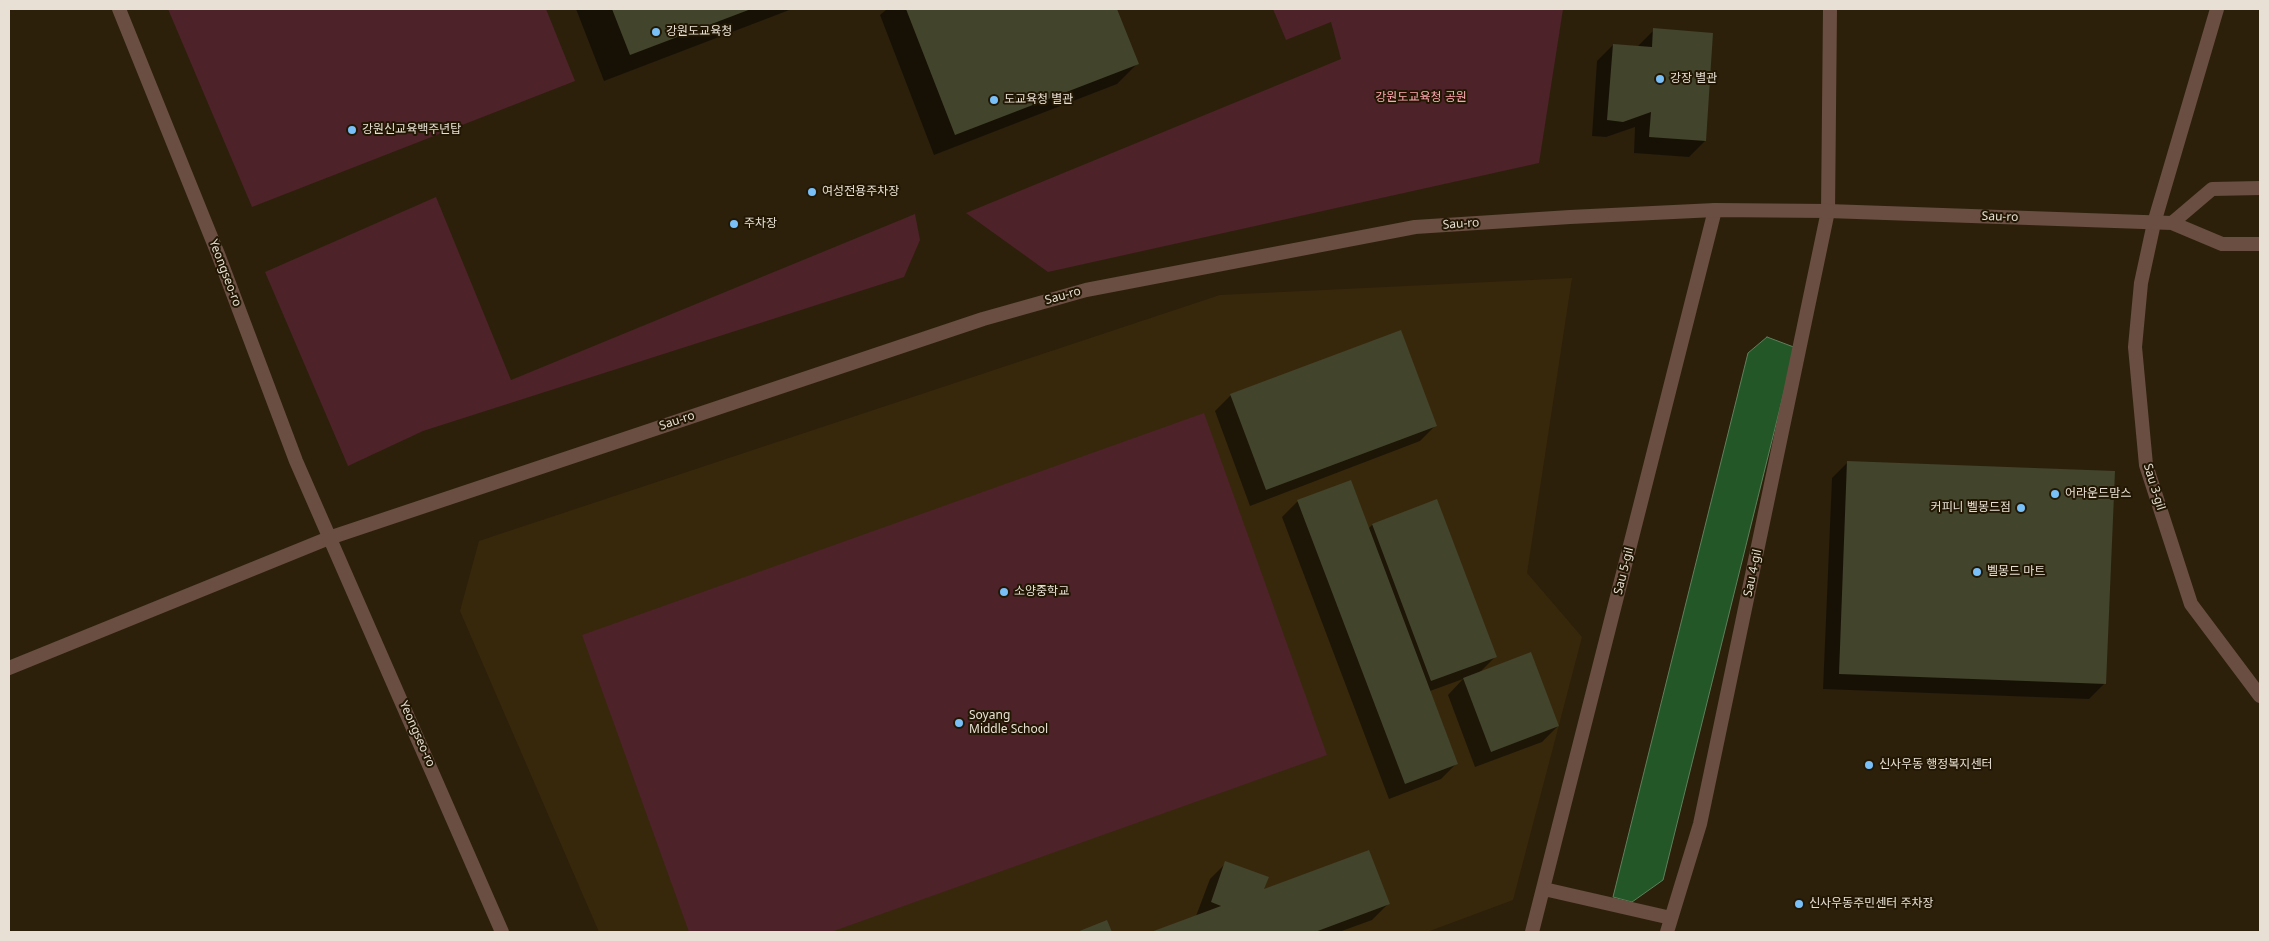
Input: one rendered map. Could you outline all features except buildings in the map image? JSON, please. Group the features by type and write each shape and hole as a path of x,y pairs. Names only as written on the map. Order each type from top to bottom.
{"street":[{"name":"Yeongseo-ro","path":"119,9 218,254 296,461 406,707 502,932"},
{"path":"1828,211 1830,9"},
{"name":"Sau 3-gil","path":"2216,9 2154,223 2141,283 2135,347 2146,465 2191,604 2260,696"},
{"path":"2172,223 2212,189 2260,188"},
{"name":"Sau-ro","path":"329,538 983,319 1086,290 1415,227 1715,210 1828,211 2172,223 2222,244 2260,244"},
{"name":"Sau 5-gil","path":"1532,932 1715,210"},
{"name":"Sau 4-gil","path":"1667,932 1700,824 1828,211"},
{"path":"9,668 329,538"},
{"path":"1544,890 1671,918"}],"shaded area":[{"name":"소양중학교","path":"1572,278 1527,573 1582,637 1513,900 1427,932 599,932 460,611 479,541 1220,295"},
{"path":"1767,337 1799,349 1786,384 1663,880 1632,902 1613,897 1748,353"}],"green space":[{"path":"168,9 546,9 575,81 252,207"},
{"name":"강원도교육청 공원","path":"1273,9 1563,9 1539,163 1048,272 966,213 1341,59 1331,22 1286,40"},
{"path":"436,197 511,380 915,214 920,240 904,277 423,431 348,466 265,272"},
{"path":"1204,413 1327,755 831,932 689,932 582,635"}],"place":[{"name":"강원도교육청","path":"656,32"},
{"name":"강장 별관","path":"1660,79"},
{"name":"도교육청 별관","path":"994,100"},
{"name":"강원신교육백주년탑","path":"352,130"},
{"name":"여성전용주차장","path":"812,192"},
{"name":"주차장","path":"734,224"},
{"name":"어라운드맘스","path":"2055,494"},
{"name":"커피니 벨몽드점","path":"2021,508"},
{"name":"벨몽드 마트","path":"1977,572"},
{"name":"소양중학교","path":"1004,592"},
{"name":"Soyang Middle School","path":"959,723"},
{"name":"신사우동 행정복지센터","path":"1869,765"},
{"name":"신사우동주민센터 주차장","path":"1799,904"}]}
